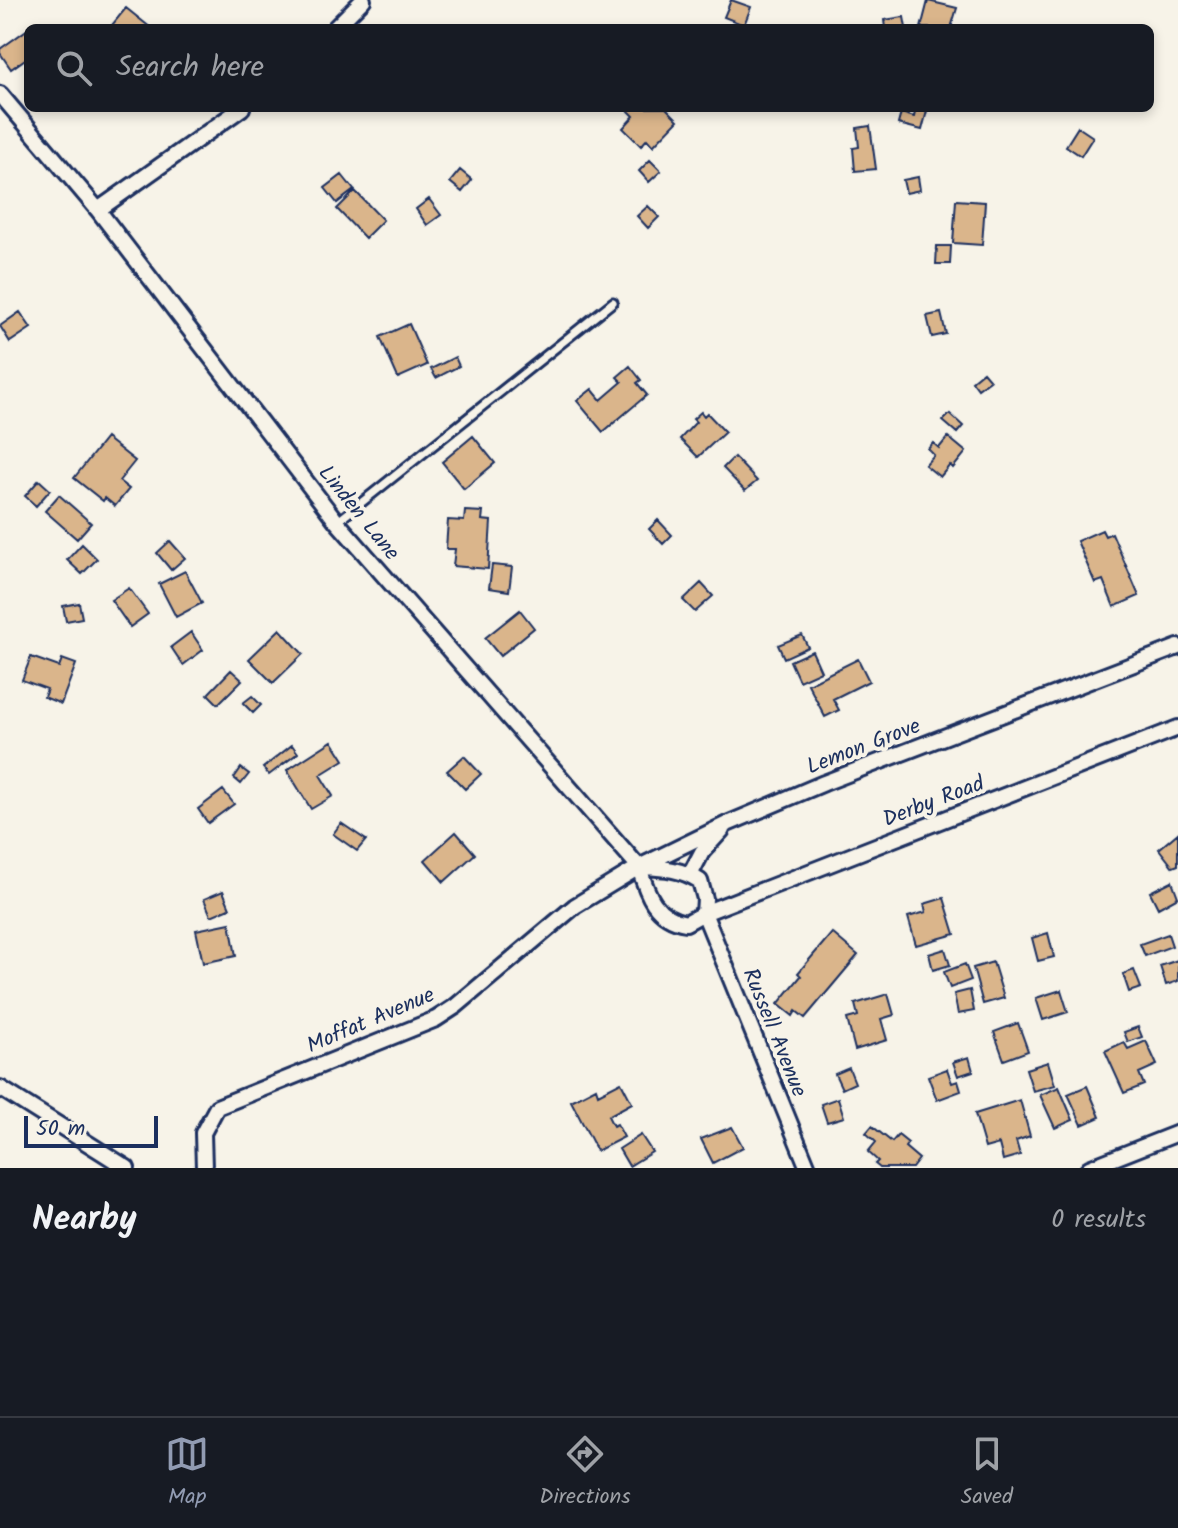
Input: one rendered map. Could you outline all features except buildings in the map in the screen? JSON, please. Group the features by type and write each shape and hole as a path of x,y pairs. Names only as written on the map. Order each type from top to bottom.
{"street":[{"path":"339,24 363,0"},
{"name":"Linden Lane","path":"0,94 98,210 337,522 639,867 648,896 656,909 686,923 704,913"},
{"path":"98,210 236,112"},
{"name":"Lemon Grove","path":"575,906 639,867 727,824 824,783 1178,647"},
{"name":"Derby Road","path":"704,913 1178,728"},
{"path":"639,867 669,868 690,875 702,852 727,824"},
{"name":"Russell Avenue","path":"690,875 700,881 705,899 704,913 808,1168"},
{"name":"Moffat Avenue","path":"204,1168 203,1133 217,1107 436,1019 456,1006 575,906"},
{"path":"0,1088 127,1168"},
{"path":"1089,1168 1178,1133"}],"lane":[{"path":"337,522 613,302"}]}
